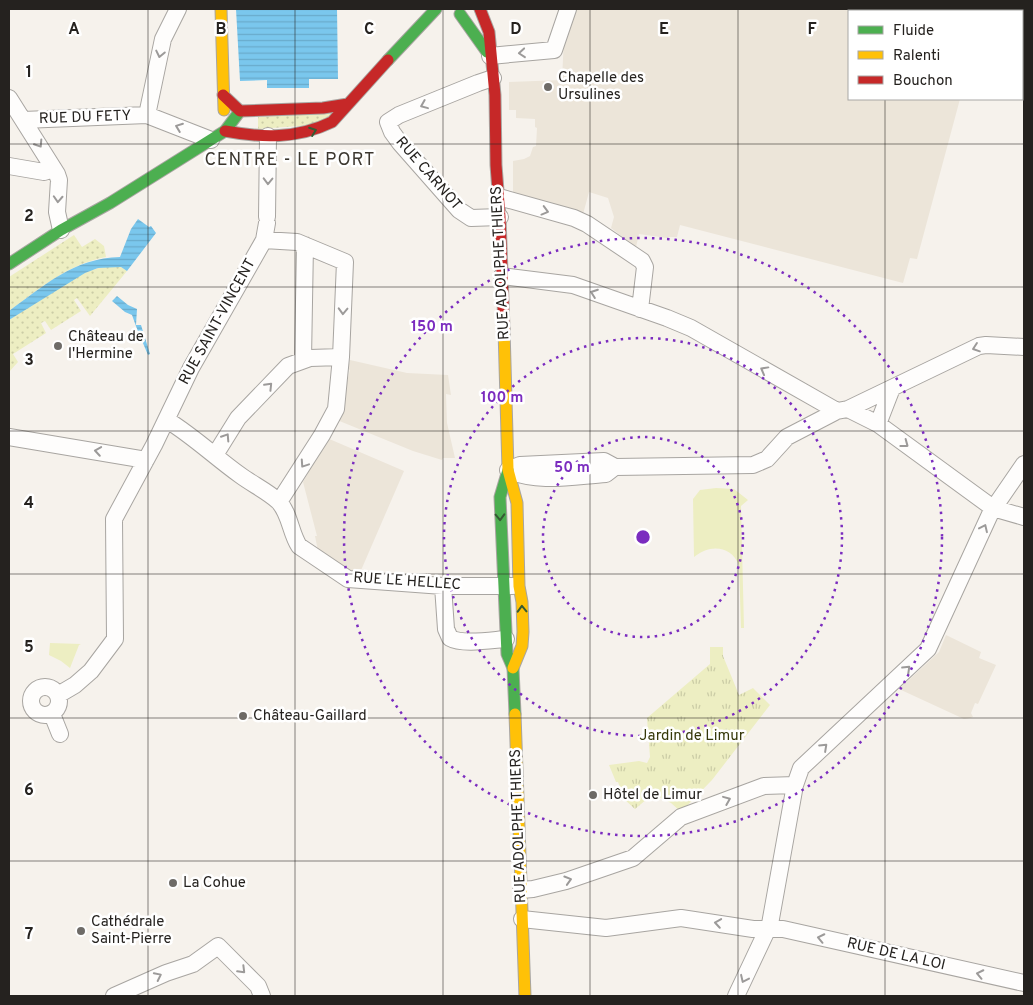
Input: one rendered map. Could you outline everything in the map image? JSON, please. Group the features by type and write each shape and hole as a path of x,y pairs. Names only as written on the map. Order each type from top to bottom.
{"main road":[{"path":"220,9 225,131"},
{"path":"225,131 250,136 295,136 324,127 332,122 436,9"},
{"path":"474,9 455,12 490,56"},
{"name":"RUE ADOLPHE THIERS","path":"480,9 488,32 493,78 500,217 508,470 517,503 506,639 507,654 513,668 525,996"},
{"path":"223,95 240,110 323,108 348,104"},
{"path":"9,264 61,230 110,203 225,131 240,110"},
{"name":"RUE ADOLPHE THIERS","path":"508,470 500,497 511,586 522,608 522,646 513,668"}],"street":[{"path":"178,9 163,39 147,115 211,140"},
{"path":"490,56 554,50 568,9"},
{"name":"RUE CARNOT","path":"493,78 399,115 388,122 400,143 459,210 471,218 500,217"},
{"path":"9,98 59,180 57,212 61,230"},
{"name":"RUE DU FETY","path":"23,120 147,115"},
{"name":"RUE SAINT-VINCENT","path":"58,695 75,685 91,671 115,639 114,519 167,420 191,368 264,240 267,220 268,136"},
{"path":"9,166 44,172 54,169"},
{"path":"499,197 574,218 587,224 642,261 645,267 640,310"},
{"path":"167,420 279,502 322,436 336,409 341,356 344,262 305,244 264,240"},
{"path":"303,359 305,244"},
{"path":"502,276 573,285 691,328 843,410 878,424 993,508 1024,517"},
{"path":"508,470 520,465 604,461 614,467 753,465 762,462 787,437 979,346 1024,347"},
{"path":"219,459 238,418 288,366 303,359 341,356"},
{"path":"878,424 892,388"},
{"path":"9,437 146,460"},
{"path":"736,996 767,930 772,914 795,785 801,768 928,649 993,508 1024,464"},
{"name":"RUE LE HELLEC","path":"279,502 288,516 294,539 304,550 348,579 443,586 511,586"},
{"path":"443,586 446,629 450,638 455,641 506,639"},
{"path":"43,688 52,689 58,695 60,700 58,708 52,714 43,715 36,712 33,708 31,699 35,692 43,688"},
{"path":"52,714 60,734"},
{"path":"521,890 566,881 633,858 682,817 764,786 795,785"},
{"name":"RUE DE LA LOI","path":"522,919 606,928 681,918 767,930 783,929 1024,983"},
{"path":"114,996 166,973 192,964 218,946 258,986 262,996"}],"shaded area":[{"path":"575,9 1024,9 1024,97 1023,10 848,10 848,100 960,100 917,259 910,258 903,283 680,225 677,237 667,238 639,234 636,247 611,228 614,217 608,198 589,192 582,218 520,200 513,193 513,161 530,156 533,147 536,146 537,128 535,127 535,119 516,118 516,110 509,110 509,82 562,80 564,38"},
{"path":"350,360 407,373 448,375 451,395 446,394 447,423 455,458 443,458 442,460 413,451 337,420 350,370 348,369"},
{"path":"327,438 404,471 359,575 349,571 318,551 315,536 317,536 303,482"},
{"path":"946,635 981,652 979,658 996,665 978,704 975,703 971,713 973,717 970,718 964,719 899,689 939,652"}],"green space":[{"path":"335,113 313,125 258,129 258,117"},
{"path":"74,235 82,247 95,239 104,246 106,257 79,265 54,278 9,311 9,277"},
{"path":"105,267 121,267 127,271 90,316 77,298 74,300 81,311 51,330 45,321 41,323 46,333 13,354 18,362 9,372 9,320 67,281"},
{"path":"716,488 734,489 748,500 741,506 744,628 741,628 739,565 735,558 731,553 719,549 706,550 694,557 693,499 700,490"},
{"path":"50,643 81,644 70,668 49,655"},
{"name":"Jardin de Limur","path":"710,647 723,647 723,656 739,695 753,688 770,705 712,780 681,812 671,803 653,794 635,809 625,800 609,765 639,761 647,763 650,757 647,718 710,664"}],"water":[{"path":"236,9 337,9 338,79 309,79 309,88 267,88 267,80 240,81"},
{"path":"138,219 149,227 151,226 156,233 127,271 121,267 98,268 85,273 9,320 9,311 61,275 88,262 120,257 131,229"},
{"path":"117,296 128,305 137,309 136,325 141,325 150,354 148,355 137,329 132,315 125,312 112,301"}],"traffic: fast":[{"path":"388,60 436,9"},
{"path":"460,14 487,52"},
{"path":"9,264 61,230 110,203 225,131 240,111"},
{"path":"508,470 500,497 507,654 513,668 515,714"}],"traffic: slow":[{"path":"221,9 224,110"},
{"path":"504,329 508,470 517,503 519,586 522,602 523,632 522,646 513,668"},
{"path":"515,714 525,996"}],"traffic: jam":[{"path":"480,9 489,32 495,95 496,165 504,329"},
{"path":"225,131 279,136 319,128 332,122 388,60"},
{"path":"223,95 240,111 323,108 348,104"}],"place":[{"name":"Chapelle des Ursulines","path":"548,87"},
{"name":"Château de l'Hermine","path":"58,346"},
{"name":"Château-Gaillard","path":"243,716"},
{"name":"Hôtel de Limur","path":"593,795"},
{"name":"La Cohue","path":"173,883"},
{"name":"Cathédrale Saint-Pierre","path":"81,931"}],"district":[{"name":"CENTRE - LE PORT","path":"290,160"}]}
